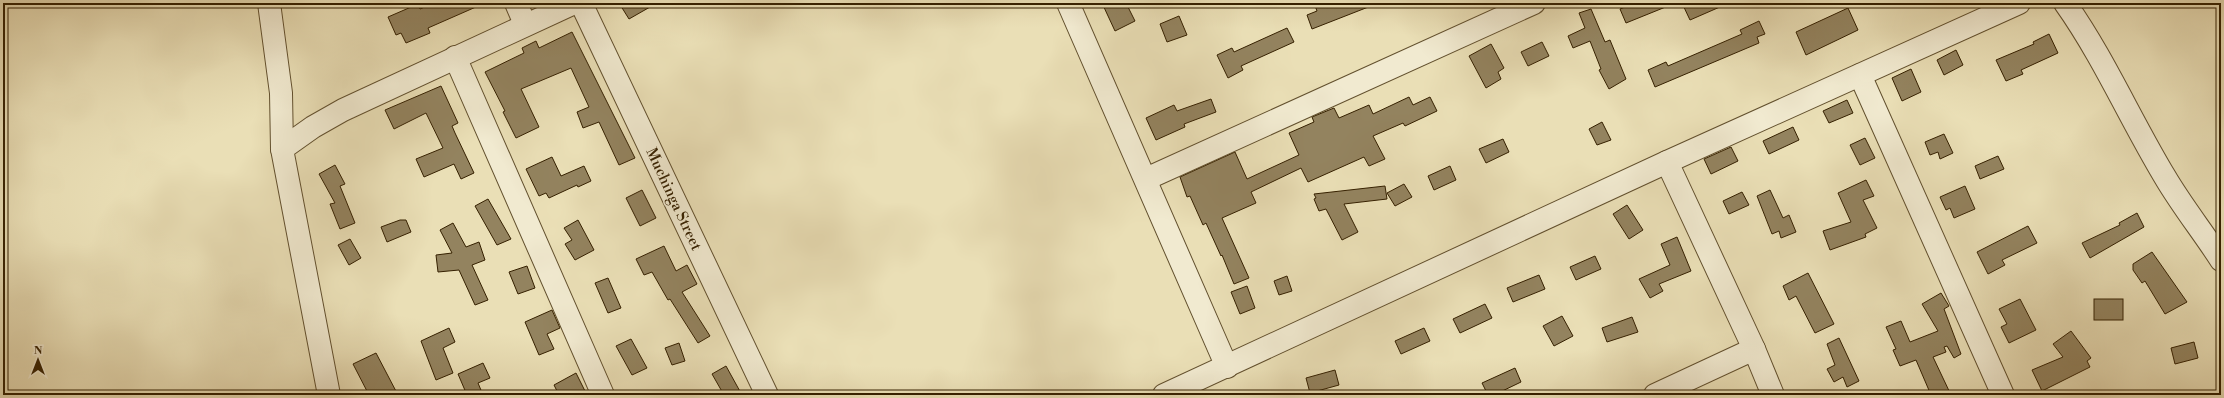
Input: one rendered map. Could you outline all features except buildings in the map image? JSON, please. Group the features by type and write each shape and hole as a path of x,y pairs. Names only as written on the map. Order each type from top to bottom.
{"street":[{"path":"269,3 281,93 282,149 329,395"},
{"path":"516,3 525,24"},
{"path":"282,149 313,127 343,110 525,24 574,3"},
{"name":"Muchinga Street","path":"581,3 767,395"},
{"path":"1146,179 1534,3"},
{"path":"1164,395 1667,162 2019,3"},
{"path":"2065,3 2103,61 2164,176 2221,260"},
{"path":"1074,5 1146,179 1227,367"},
{"path":"455,57 603,395"},
{"path":"1860,75 2004,395"},
{"path":"1667,162 1754,349 1773,395"},
{"path":"1655,395 1754,349"}]}
